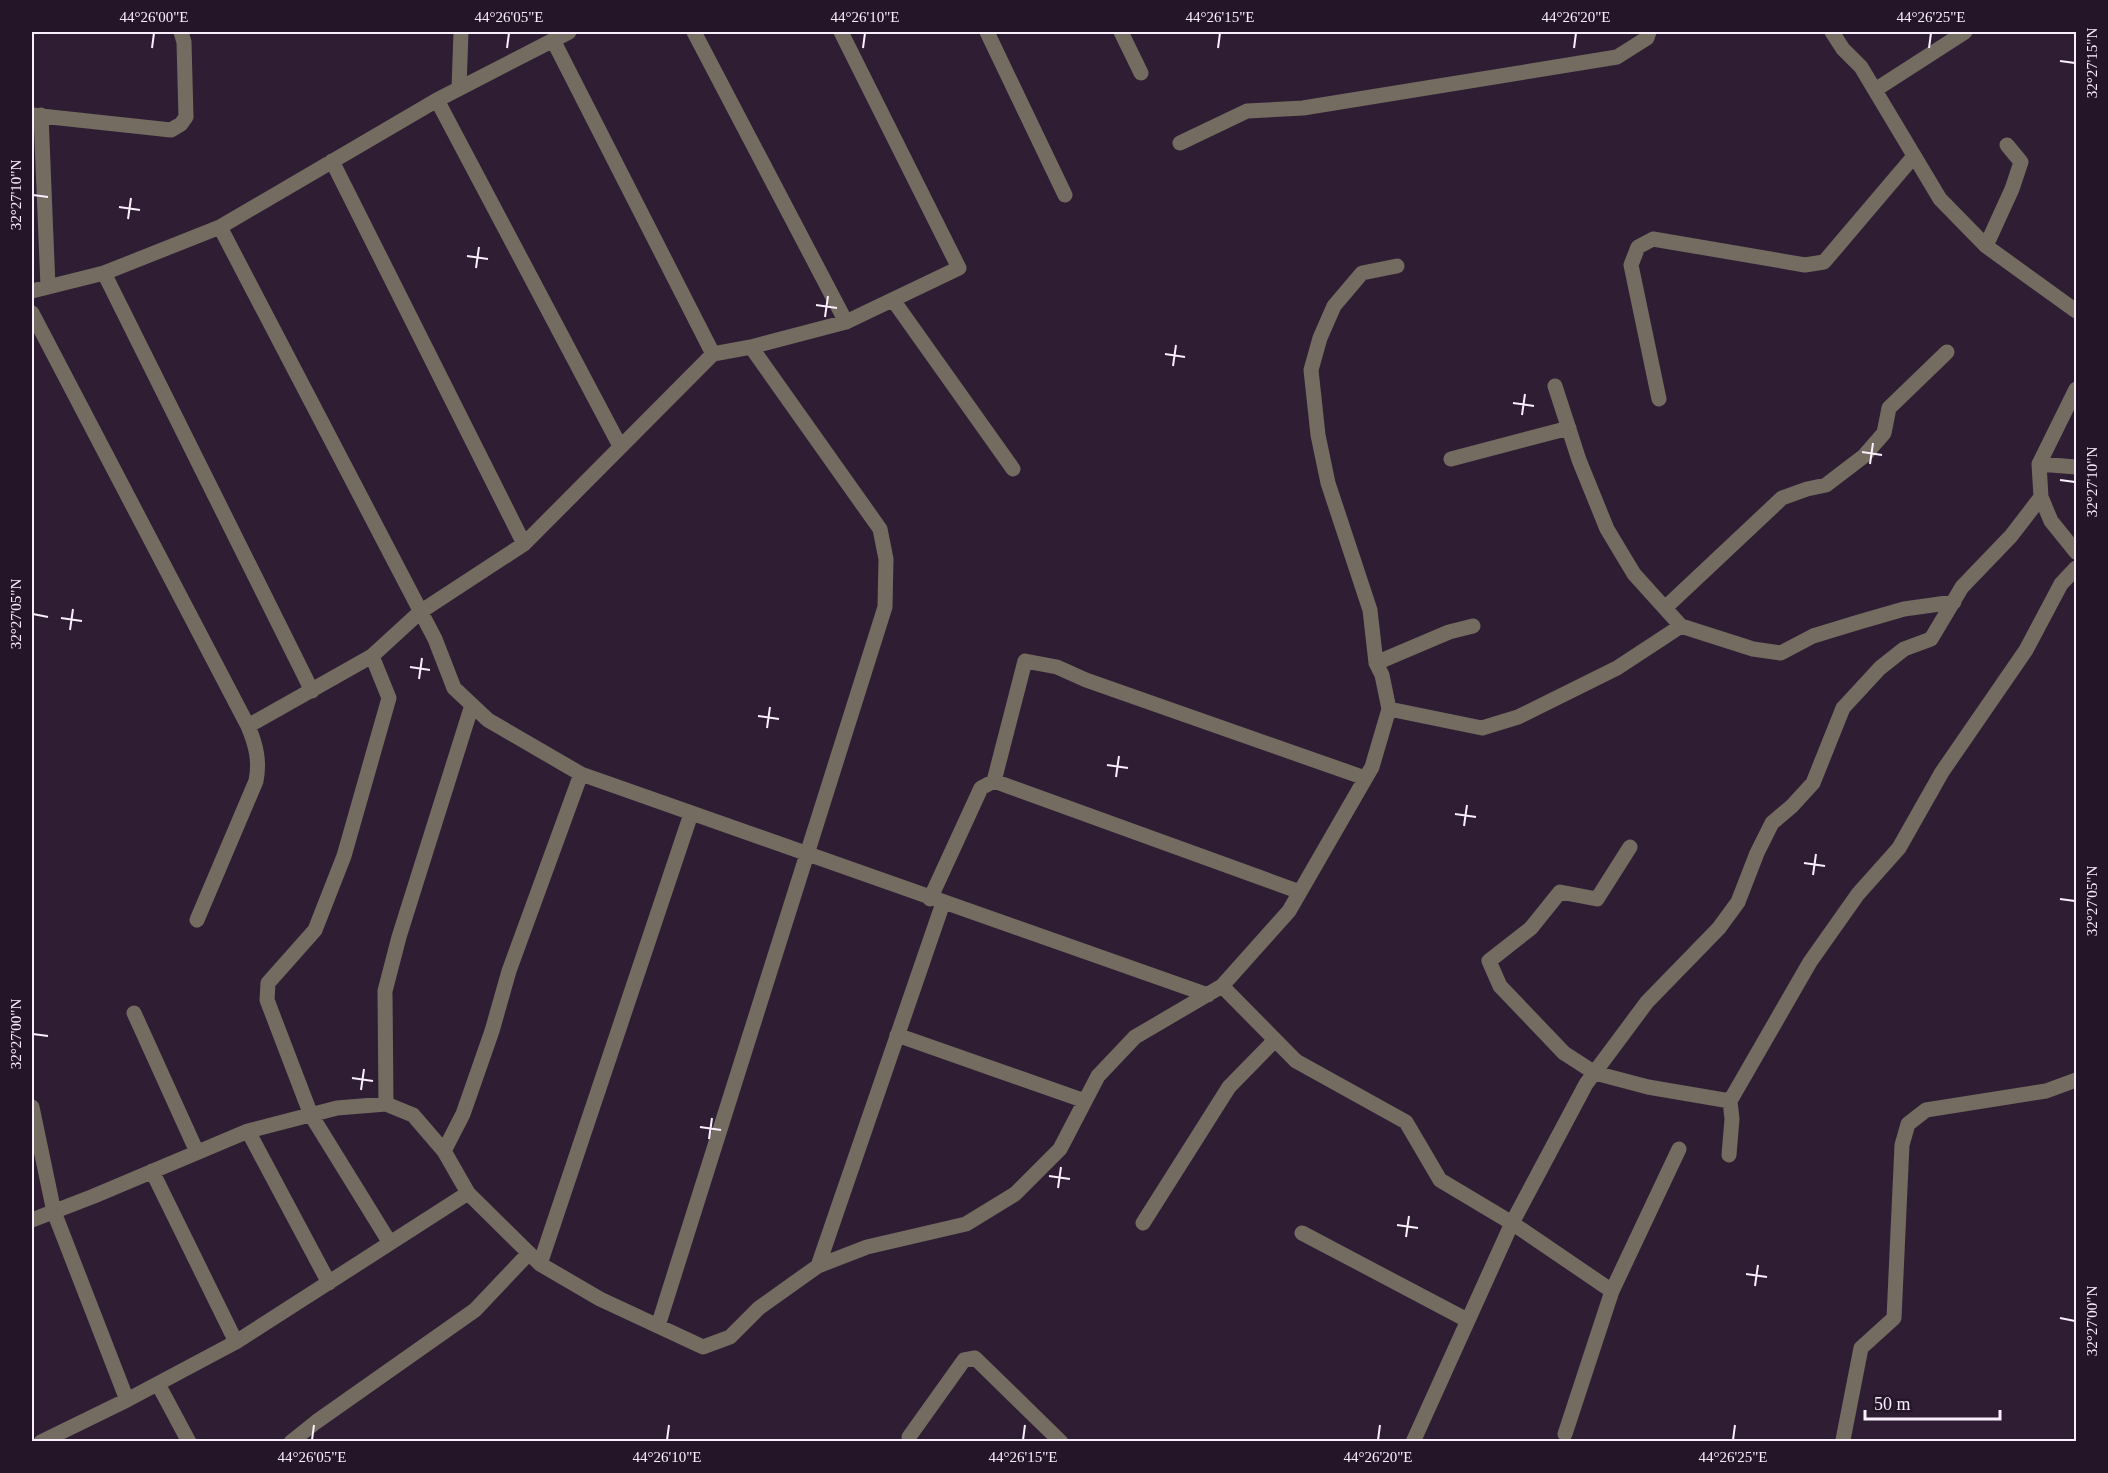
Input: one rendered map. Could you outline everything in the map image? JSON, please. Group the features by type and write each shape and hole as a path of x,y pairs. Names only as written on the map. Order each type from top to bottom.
{"street":[{"path":"48,287 36,115 171,130 181,124 186,117 184,42 181,32"},
{"path":"459,88 461,32"},
{"path":"32,291 104,273 220,227 437,100 569,32"},
{"path":"694,32 846,322"},
{"path":"248,726 372,656 420,612 524,544 713,354 751,347 846,322 959,268 841,32"},
{"path":"987,32 1065,195"},
{"path":"1121,32 1141,73"},
{"path":"1180,143 1247,111 1303,108 1617,57 1647,38 1649,32"},
{"path":"1832,32 1843,49 1861,67 1940,199 1986,246 2076,311"},
{"path":"1875,90 1965,32"},
{"path":"553,40 713,354"},
{"path":"437,100 620,446"},
{"path":"1986,246 2012,189 2021,162 2007,146"},
{"path":"1659,399 1631,265 1638,247 1653,238 1805,265 1824,262 1914,156"},
{"path":"332,161 524,544"},
{"path":"220,227 435,639 454,688 488,720 581,774 1208,995"},
{"path":"32,1220 248,1131 337,1108 386,1104 412,1115 444,1150 468,1193 535,1258 600,1299 703,1347 730,1337 759,1308 818,1266 867,1247 966,1224 1015,1194 1060,1149 1098,1076 1135,1037 1222,986 1289,911 1372,767 1389,709 1382,675 1376,663 1370,610 1328,483 1318,435 1311,370 1320,338 1334,306 1362,273 1397,266"},
{"path":"104,273 312,691"},
{"path":"893,300 1013,469"},
{"path":"32,313 248,726 255,744 259,765 256,781 197,920"},
{"path":"658,1326 885,607 886,559 879,529 751,347"},
{"path":"1665,608 1782,498 1807,489 1826,486 1864,456 1884,433 1889,408 1947,352"},
{"path":"1555,386 1579,460 1607,529 1634,574 1681,626 1754,649 1782,653 1813,636 1904,609 1954,602"},
{"path":"2076,389 2039,464 2041,497 2051,521 2076,552"},
{"path":"1451,459 1569,428"},
{"path":"2039,464 2076,467"},
{"path":"1413,1442 1512,1223 1586,1084 1647,1002 1719,928 1738,902 1756,853 1772,823 1813,783 1843,708 1880,668 1904,649 1931,639 1962,587 2011,536 2041,497"},
{"path":"1729,1155 1732,1119 1730,1101 1810,962 1858,894 1899,848 1942,772 2026,650 2061,584 2076,568"},
{"path":"1376,663 1449,632 1473,626"},
{"path":"1389,709 1482,728 1518,717 1617,668 1681,626"},
{"path":"372,656 389,698 344,856 315,930 268,983 267,1000 311,1115 390,1243"},
{"path":"818,1266 897,1035 936,901 981,788 994,781 1025,661 1057,667 1086,680 1365,778"},
{"path":"386,1104 385,991 399,936 472,705"},
{"path":"444,1150 466,1105 492,1030 509,971 581,774"},
{"path":"994,781 1300,892"},
{"path":"291,1442 475,1310 535,1258 691,814"},
{"path":"1630,847 1598,899 1560,891 1531,928 1489,960 1500,986 1564,1053 1595,1073 1648,1087 1730,1101"},
{"path":"1222,986 1296,1061 1406,1122 1440,1180 1512,1223 1612,1291"},
{"path":"134,1012 197,1152"},
{"path":"897,1035 1085,1101"},
{"path":"1143,1223 1229,1087 1275,1040"},
{"path":"1844,1440 1861,1348 1894,1318 1902,1145 1908,1124 1926,1110 2046,1091 2076,1080"},
{"path":"32,1107 54,1212 127,1401"},
{"path":"248,1131 329,1283"},
{"path":"1565,1434 1612,1291 1679,1149"},
{"path":"152,1171 236,1342"},
{"path":"41,1442 127,1401 236,1342 468,1193"},
{"path":"1302,1233 1467,1320"},
{"path":"909,1437 964,1360 975,1358 1061,1442"},
{"path":"158,1384 189,1442"}]}
